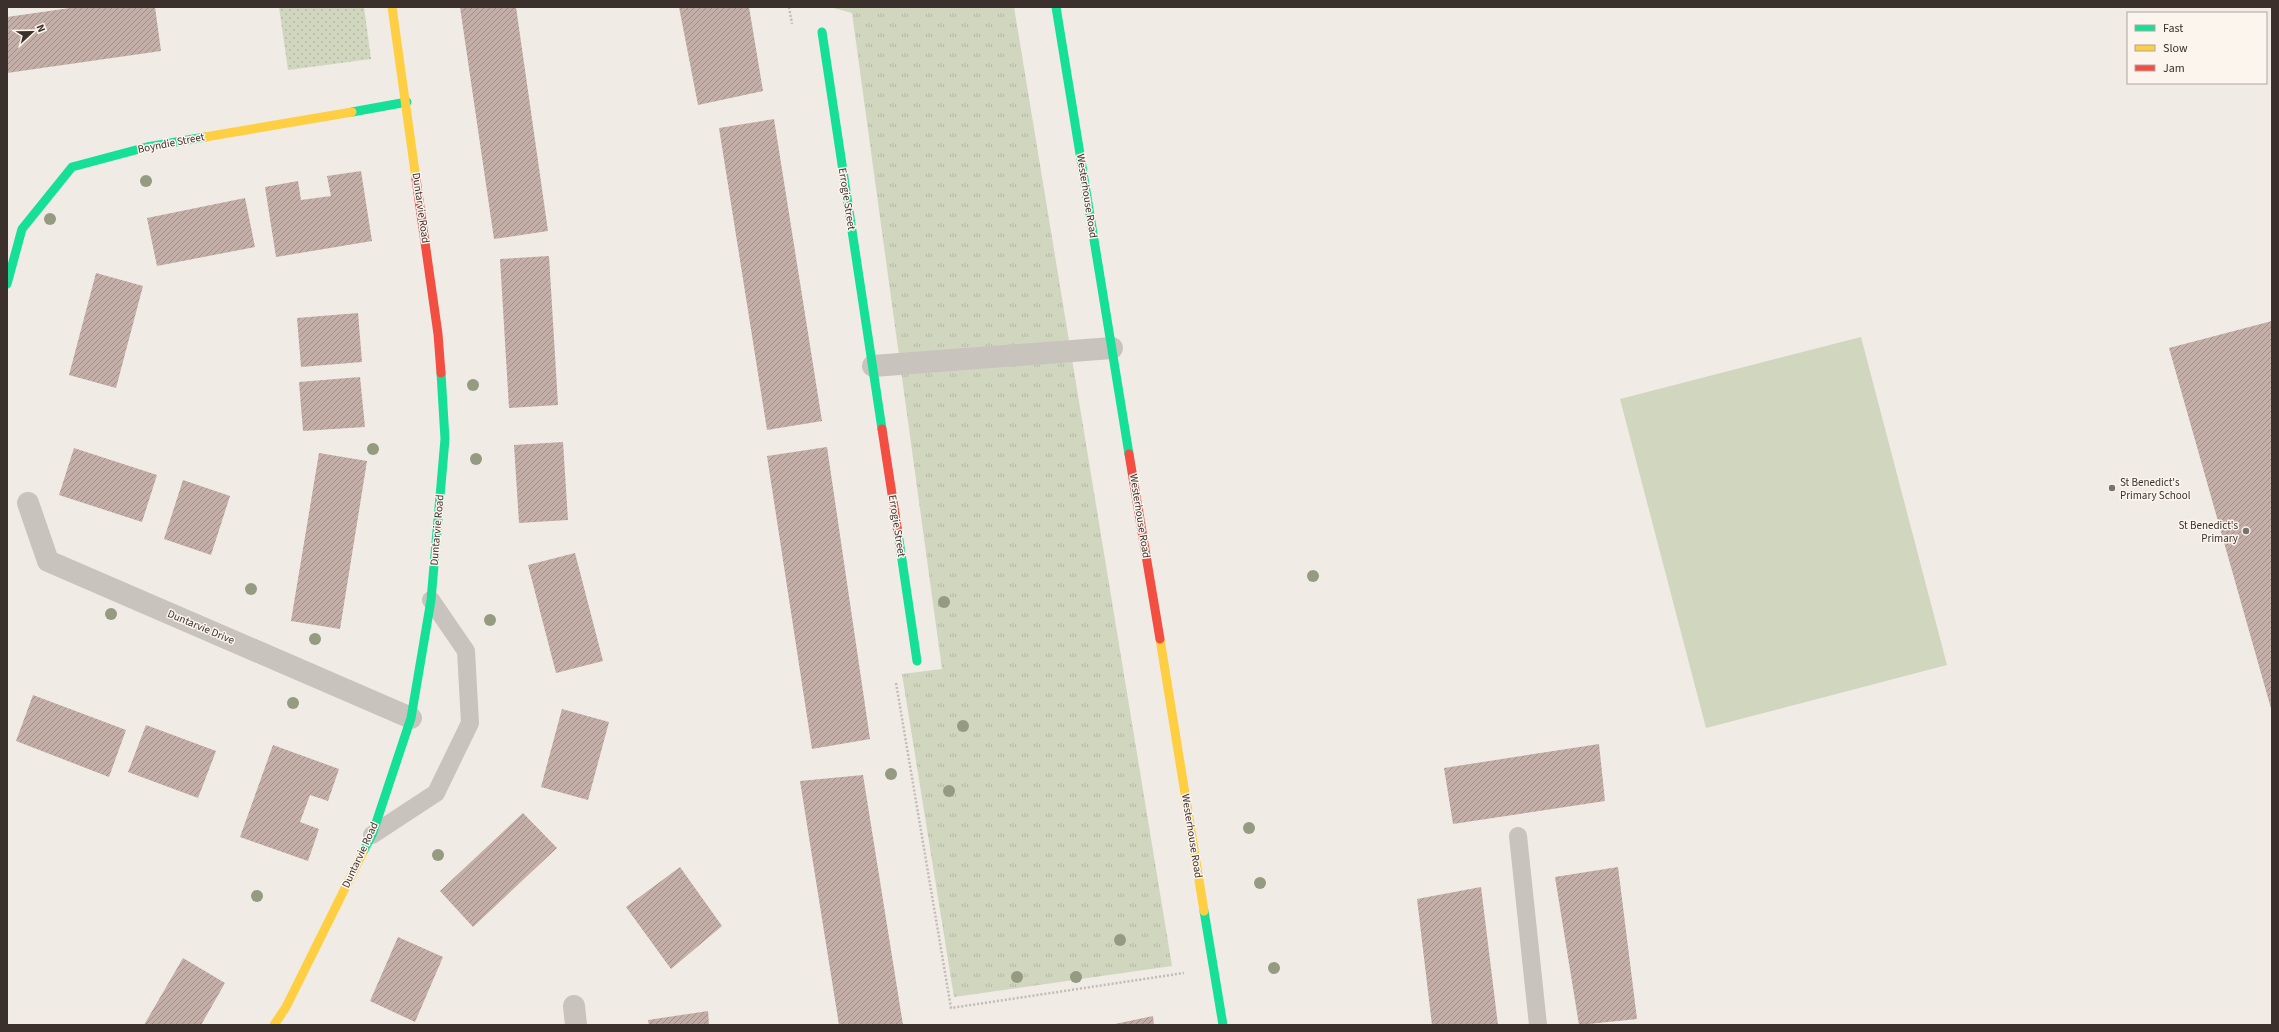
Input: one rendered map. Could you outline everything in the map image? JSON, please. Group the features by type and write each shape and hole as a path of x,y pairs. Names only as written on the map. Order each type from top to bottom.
{"street":[{"name":"Duntarvie Road","path":"274,1025 286,1007 372,835 411,718 432,600 445,439 438,334 407,102 392,7"},
{"name":"Westerhouse Road","path":"1056,7 1223,1025"},
{"name":"Errogie Street","path":"822,32 917,661"},
{"name":"Boyndie Street","path":"7,284 22,229 72,167 147,146 407,102"},
{"path":"873,366 1112,348"},
{"name":"Duntarvie Drive","path":"28,503 48,561 411,718"}],"lane":[{"path":"372,835 436,793 470,723 466,651 432,600"},
{"path":"1518,836 1538,1025"}],"path":[{"path":"896,682 951,1008 1214,969"}],"green space":[{"path":"279,7 364,7 371,59 288,70"},
{"path":"830,7 1014,7 1172,966 954,997 902,674 942,669 852,13"},
{"path":"1861,337 1947,665 1706,728 1620,399"}],"building":[{"path":"77,7 155,7 161,51 7,73 7,17"},
{"path":"460,7 516,7 548,231 494,239"},
{"path":"679,7 749,7 763,91 698,105"},
{"path":"774,119 822,421 767,430 719,128"},
{"path":"361,171 372,241 276,257 265,187 298,181 301,200 331,196 327,176"},
{"path":"245,198 255,247 157,266 147,218"},
{"path":"549,256 558,405 509,408 500,259"},
{"path":"96,273 143,286 116,388 69,375"},
{"path":"358,313 362,362 301,367 297,318"},
{"name":"St Benedict's Primary","path":"2272,321 2272,712 2169,348"},
{"path":"360,377 365,427 303,431 299,382"},
{"path":"563,442 568,520 519,523 514,445"},
{"path":"827,447 870,739 812,749 767,456"},
{"path":"74,448 157,475 142,522 59,495"},
{"path":"319,453 367,461 340,629 291,621"},
{"path":"183,480 230,496 211,555 164,539"},
{"path":"575,553 603,661 556,673 528,565"},
{"path":"33,695 126,730 109,777 16,741"},
{"path":"562,709 609,722 588,800 541,787"},
{"path":"146,725 216,751 198,798 128,772"},
{"path":"1599,744 1605,801 1453,824 1444,768"},
{"path":"273,745 339,769 328,801 310,795 300,822 319,829 308,861 240,837"},
{"path":"863,775 903,1025 839,1025 800,781"},
{"path":"523,813 557,848 473,927 440,891"},
{"path":"680,867 722,926 671,969 626,907"},
{"path":"1618,867 1637,1019 1579,1025 1555,877"},
{"path":"1481,887 1498,1025 1432,1025 1417,899"},
{"path":"398,937 443,957 415,1022 370,1001"},
{"path":"183,958 225,983 201,1025 144,1025"},
{"path":"708,1011 709,1025 649,1025 648,1020"},
{"path":"1153,1016 1154,1025 1115,1025 1115,1024"}],"traffic: fast":[{"path":"1056,7 1129,454"},
{"path":"822,32 882,429"},
{"path":"352,112 407,102"},
{"path":"7,284 22,229 72,167 147,147 205,137"},
{"path":"363,852 372,835 411,718 431,600 445,439 441,373"},
{"path":"898,533 917,661"},
{"path":"1204,911 1223,1025"}],"traffic: slow":[{"path":"392,7 416,179"},
{"path":"205,137 352,112"},
{"path":"1160,639 1204,911"},
{"path":"274,1025 286,1007 363,852"}],"traffic: jam":[{"path":"416,179 438,334 441,373"},
{"path":"882,429 898,533"},
{"path":"1129,454 1160,639"}],"place":[{"name":"St Benedict's Primary School","path":"2112,488"},
{"name":"St Benedict's Primary","path":"2246,531"}]}
